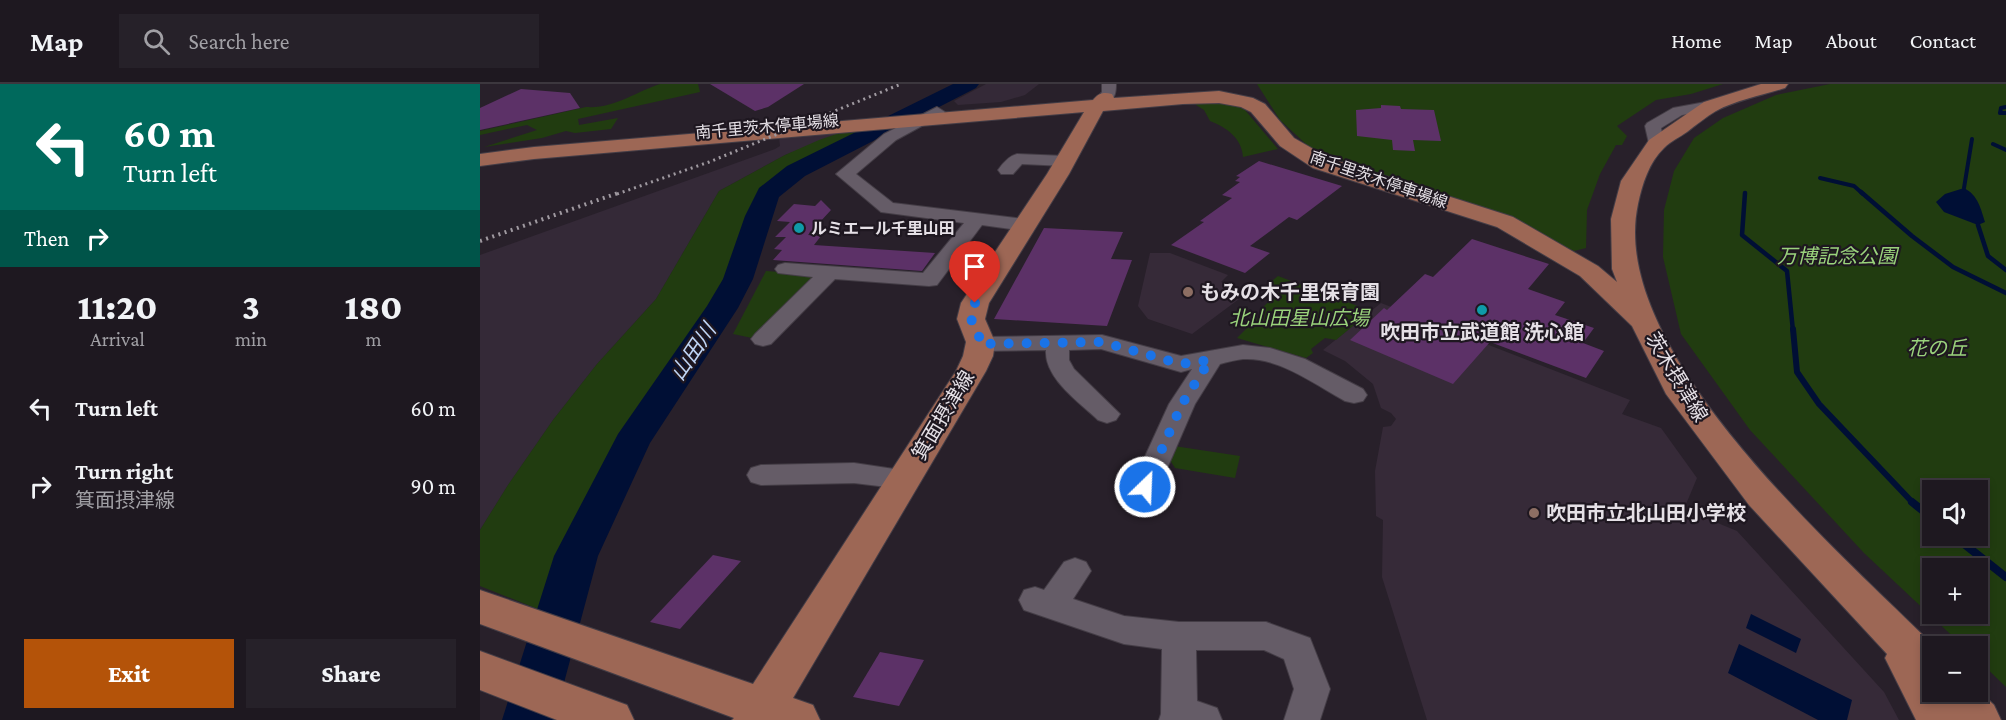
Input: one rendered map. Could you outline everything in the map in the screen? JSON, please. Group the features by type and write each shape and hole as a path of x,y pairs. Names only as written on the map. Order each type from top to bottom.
{"main road":[{"path":"980,344 971,319 973,307 1104,96 1192,90 1218,84"},
{"name":"茨木摂津線","path":"1779,84 1711,106 1656,144 1632,181 1623,219 1626,269 1644,322 1677,387 1706,427 1762,496 1922,663"},
{"name":"南千里茨木停車場線","path":"480,160 915,117 1049,99 1104,96 1204,97 1246,102 1258,108 1287,142 1321,163 1505,222 1589,271 1644,322"},
{"name":"南千里茨木停車場線","path":"480,154 577,142 915,117"},
{"name":"箕面摂津線","path":"771,716 904,479 960,389 977,357 980,344"},
{"path":"494,613 599,649 771,716"},
{"path":"1891,632 1940,720"},
{"path":"480,670 611,720"},
{"path":"1960,702 1978,720"}],"street":[{"path":"915,117 845,174 888,208 1025,225"},
{"path":"1007,170 1017,159 1065,161"},
{"path":"785,269 929,280 977,219"},
{"path":"763,339 830,272"},
{"path":"1058,342 1057,360 1064,373 1107,414"},
{"path":"980,344 1102,342 1181,364 1243,352 1270,355 1296,364 1354,395"},
{"path":"1145,487 1182,404 1210,360"},
{"path":"761,475 854,473 904,479"},
{"path":"1075,572 1043,603 1124,630 1179,636 1266,636 1298,649 1312,689 1302,720"},
{"path":"1179,636 1187,718"}],"shaded area":[{"path":"986,84 1039,84 1025,95 1001,102 958,105 954,101"},
{"path":"848,130 785,155 719,191 656,299 597,364 553,420 480,530 480,255 775,149 780,146 779,137"},
{"name":"もみの木千里保育園","path":"1150,253 1170,253 1228,275 1221,282 1239,289 1231,296 1239,299 1192,334 1148,319 1138,306"},
{"name":"吹田市立北山田小学校","path":"1381,303 1630,400 1622,414 1661,428 1697,478 1684,509 1737,531 1884,692 1899,720 1427,720 1382,577 1383,520 1376,516 1375,471 1383,427 1391,426 1396,419 1391,413 1381,408 1373,384 1345,361 1323,350"}],"green space":[{"path":"660,84 698,84 700,92 578,119 579,125 618,118 611,129 575,133 566,131 542,138 484,147 537,130 527,125 480,135 480,131 586,107 606,105"},
{"path":"1257,84 1723,84 1691,94 1656,100 1617,126 1627,136 1622,145 1616,145 1600,174 1587,210 1586,248 1574,251 1501,214 1332,159 1308,146 1280,120"},
{"name":"万博記念公園","path":"1830,84 2006,84 2006,687 1988,670 1988,636 1952,636 1940,624 1988,624 1988,558 1922,558 1922,607 1864,553 1750,430 1681,334 1663,257 1664,210 1674,171 1694,138 1723,118 1776,95"},
{"path":"1206,101 1237,106 1245,110 1278,149 1243,157 1240,144 1232,134 1222,126 1210,121 1204,110 1196,105 1196,102"},
{"path":"875,128 794,168 766,190 756,202 720,294 697,332 644,403 601,478 564,557 543,611 480,586 480,530 553,420 597,364 656,299 719,191 785,155 819,140 848,130"},
{"path":"766,271 823,275 757,339 733,334"},
{"name":"北山田星山広場","path":"1278,276 1371,311 1336,340 1325,338 1311,349 1313,353 1306,358 1237,338 1261,314 1260,310 1282,289 1268,284"},
{"path":"1174,446 1240,456 1235,478 1175,468 1168,457"}],"water":[{"path":"1964,188 1976,198 1985,222 1978,225 1944,212 1936,202 1945,194"},
{"path":"1751,614 1801,639 1796,653 1746,628"},
{"path":"1739,644 1852,700 1847,720 1818,720 1728,673"}],"building":[{"path":"710,84 804,84 768,107 755,111"},
{"path":"521,89 570,93 580,108 480,130 480,108"},
{"path":"1381,105 1400,106 1401,109 1434,110 1441,141 1413,140 1415,151 1393,150 1392,140 1357,136 1356,110 1381,108"},
{"path":"1259,161 1342,186 1297,220 1289,217 1250,246 1270,253 1245,273 1171,245 1204,222 1200,221 1232,198 1222,195 1240,182 1235,181 1240,177 1236,176"},
{"name":"ルミエール千里山田","path":"821,200 831,210 808,235 821,236 814,245 935,253 922,271 773,260 782,250 774,249 786,237 775,237 790,222 777,221 794,204 815,206"},
{"path":"1044,228 1123,232 1111,259 1132,260 1107,326 994,319"},
{"name":"吹田市立武道館 洗心館","path":"1472,239 1549,264 1528,289 1565,302 1555,315 1594,328 1583,343 1604,351 1586,378 1490,342 1453,384 1350,340 1384,308 1387,310 1425,274 1433,277"},
{"path":"713,555 741,561 680,629 650,622"},
{"path":"880,652 924,660 899,706 853,697"}],"waterway":[{"name":"山田川","path":"528,720 576,556 631,443 722,308 738,279 758,216 768,193 796,171 969,84"},
{"path":"2006,107 2001,108 2000,113 2006,113"},
{"path":"1964,188 1972,139"},
{"path":"1993,144 2006,150"},
{"path":"1820,178 1854,186 1863,194"},
{"path":"1861,192 1912,236 1953,267 2006,293"},
{"path":"1745,193 1742,235 1787,271 1793,331"},
{"path":"1978,225 1988,256 2006,270"},
{"path":"1793,329 1797,372 1819,404 1912,502"},
{"path":"1912,502 1922,510"},
{"path":"1967,546 2006,577"}],"railway":[{"path":"617,194 709,162 901,84"},
{"path":"480,241 621,192"}],"place":[{"name":"ルミエール千里山田","path":"799,228"},
{"name":"もみの木千里保育園","path":"1188,292"},
{"name":"吹田市立武道館 洗心館","path":"1482,310"},
{"name":"吹田市立北山田小学校","path":"1534,513"}],"route":[{"path":"975,303 970,316 980,344 1102,342 1181,364 1210,360 1182,404 1145,487"}],"park label":[{"name":"花の丘","path":"1937,348"}]}
